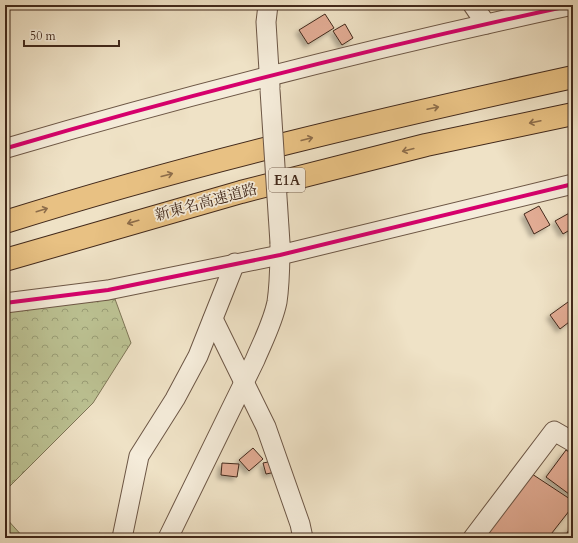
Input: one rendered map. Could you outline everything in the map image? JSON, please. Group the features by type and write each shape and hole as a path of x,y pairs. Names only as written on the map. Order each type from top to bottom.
{"highway":[{"name":"E1A","path":"5,222 72,201 231,157 418,111 573,77"},
{"name":"新東名高速道路","path":"5,260 249,190 426,145 573,114"}],"street":[{"path":"168,538 268,331 277,303 281,265 266,22 268,5"},
{"path":"473,5 486,24"},
{"path":"6,148 158,104 270,83 486,24 573,5"},
{"path":"5,303 108,290 235,263 280,249 573,184"},
{"path":"122,538 140,456 175,399 198,356 235,263"},
{"path":"213,319 266,427 300,524 303,538"},
{"path":"473,538 554,431 573,442"}],"green space":[{"path":"115,299 131,343 93,403 5,491 5,309"},
{"path":"5,517 24,538 5,538"}],"building":[{"path":"325,14 334,28 308,44 299,30"},
{"path":"345,24 353,38 342,45 333,31"},
{"path":"539,206 550,225 534,234 524,214"},
{"path":"573,211 573,228 563,234 555,221"},
{"path":"568,302 573,309 573,319 560,329 550,315"},
{"path":"253,448 263,459 249,471 239,460"},
{"path":"566,450 573,455 573,497 546,477"},
{"path":"273,461 276,472 266,474 263,463"},
{"path":"222,463 239,464 237,477 221,475"},
{"path":"529,472 573,501 573,506 548,538 491,538 483,532"},
{"path":"573,525 573,538 563,538"}],"cycle path":[{"path":"7,148 147,108 288,71 573,5"},
{"path":"5,303 108,290 280,255 573,184"}]}
